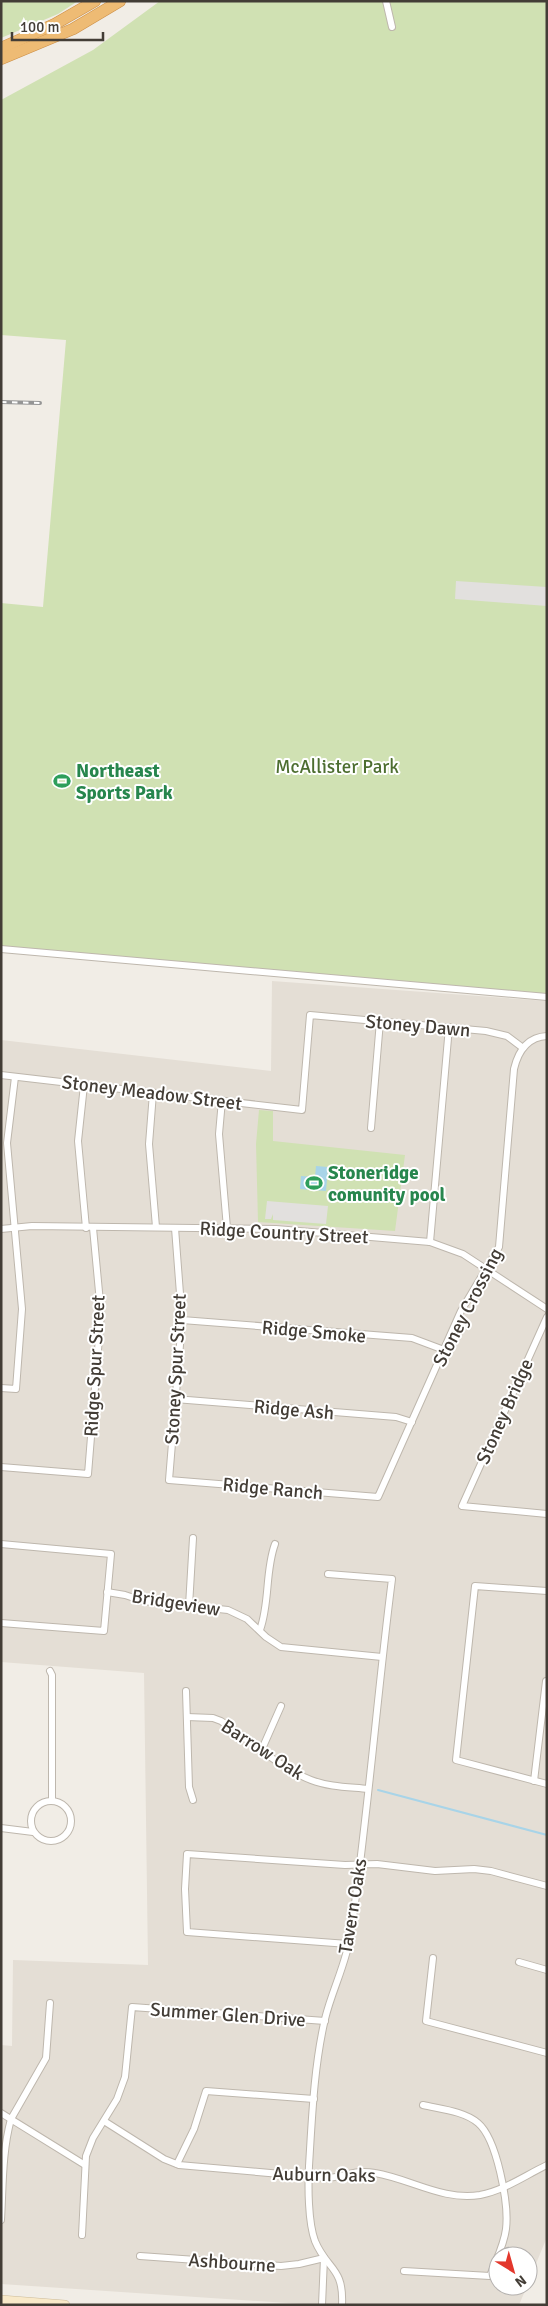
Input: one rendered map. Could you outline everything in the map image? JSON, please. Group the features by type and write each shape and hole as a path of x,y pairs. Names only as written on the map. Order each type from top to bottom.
{"highway":[{"path":"1,48 55,24 95,1"},
{"path":"1,59 73,29 120,1"},
{"path":"1,64 39,44"}],"main road":[{"path":"1,2300 65,2305"}],"street":[{"path":"386,1 392,27"},
{"path":"1,949 547,997"},
{"name":"Stoney Dawn","path":"302,1110 310,1015 495,1032 507,1036 522,1048"},
{"path":"371,1128 380,1021"},
{"path":"430,1242 449,1027"},
{"path":"522,1048 536,1038 547,1036"},
{"name":"Stoney Crossing","path":"378,1497 471,1292 495,1255 501,1239 514,1070 522,1048"},
{"name":"Stoney Meadow Street","path":"1,1075 302,1110"},
{"path":"1,1388 16,1389 22,1319 7,1143 14,1076"},
{"name":"Ridge Spur Street","path":"1,1467 88,1474 101,1313 78,1141 84,1084"},
{"path":"153,1093 149,1144 156,1227"},
{"path":"222,1100 219,1134 227,1228"},
{"name":"Ridge Country Street","path":"1,1229 156,1227 276,1229 430,1242 457,1251 547,1309"},
{"name":"Stoney Spur Street","path":"169,1480 182,1320 175,1228"},
{"name":"Stoney Bridge","path":"547,1317 462,1506 547,1514"},
{"name":"Ridge Smoke","path":"182,1320 412,1338 444,1350"},
{"name":"Ridge Ash","path":"175,1400 396,1417 412,1422"},
{"name":"Ridge Ranch","path":"169,1480 378,1497"},
{"path":"188,1606 194,1538"},
{"path":"1,1544 110,1554 104,1631 1,1623"},
{"path":"260,1630 266,1609 271,1558 275,1544"},
{"name":"Tavern Oaks","path":"328,1574 392,1579 348,1944 325,2021 314,2099 309,2177 315,2239 324,2258 339,2276 342,2284 342,2305"},
{"path":"547,1591 475,1586 456,1760 547,1784"},
{"name":"Bridgeview","path":"107,1592 143,1601 228,1610 247,1619 281,1647 382,1657"},
{"path":"50,1671 52,1675 52,1801"},
{"path":"534,1781 546,1680"},
{"path":"186,1690 189,1787 193,1800"},
{"path":"262,1749 281,1706"},
{"name":"Barrow Oak","path":"187,1717 213,1718 221,1721 283,1765 311,1780 368,1789"},
{"path":"52,1801 63,1805 70,1814 71,1826 65,1836 54,1841 42,1840 33,1832 30,1820 35,1808 40,1804 52,1801"},
{"path":"1,1828 33,1832"},
{"path":"348,1944 187,1932 185,1889 187,1854 345,1865 377,1864 436,1871 474,1869 491,1871 547,1886"},
{"path":"433,1958 426,2020 547,2054"},
{"path":"519,1962 547,1970"},
{"path":"1,2220 5,2143 10,2119 46,2058 50,2003"},
{"name":"Summer Glen Drive","path":"104,2121 117,2099 126,2077 132,2007 325,2021"},
{"path":"177,2164 194,2129 206,2091 314,2099"},
{"path":"404,2271 490,2276 503,2244 506,2230 506,2211 491,2142 478,2123 461,2114 423,2105"},
{"path":"1,2113 85,2165"},
{"path":"82,2235 85,2165 90,2144 104,2121"},
{"name":"Auburn Oaks","path":"104,2121 164,2159 177,2164 326,2178 335,2177 347,2172 374,2172 404,2179 437,2192 454,2196 480,2195 502,2189 547,2165"},
{"name":"Ashbourne","path":"140,2256 281,2266 324,2258"},
{"name":"Tavern Oaks","path":"322,2305 324,2258"}],"shaded area":[{"path":"456,581 547,587 547,606 455,599"},
{"path":"272,981 547,1001 547,2237 538,2259 538,2246 488,2246 488,2296 523,2296 519,2305 318,2305 1,2284 1,2045 12,2046 13,1960 148,1965 144,1673 1,1662 1,1040 271,1071"},
{"path":"267,1201 328,1206 326,1224 273,1220 273,1214 271,1219 265,1219"}],"green space":[{"path":"1,1 78,1 58,14 1,38"},
{"name":"McAllister Park","path":"160,1 547,1 547,995 1,946 1,603 43,607 66,340 1,335 1,100 93,50"},
{"path":"259,1110 273,1111 273,1141 405,1155 395,1231 258,1222 256,1144"}],"water":[{"name":"Stoneridge comunity pool","path":"316,1166 328,1167 326,1191 300,1189 301,1176 315,1177"}],"waterway":[{"path":"378,1790 547,1835"}],"railway":[{"path":"1,402 40,403"}],"place":[{"name":"Northeast Sports Park","path":"62,781"},
{"name":"Stoneridge comunity pool","path":"314,1183"}]}
